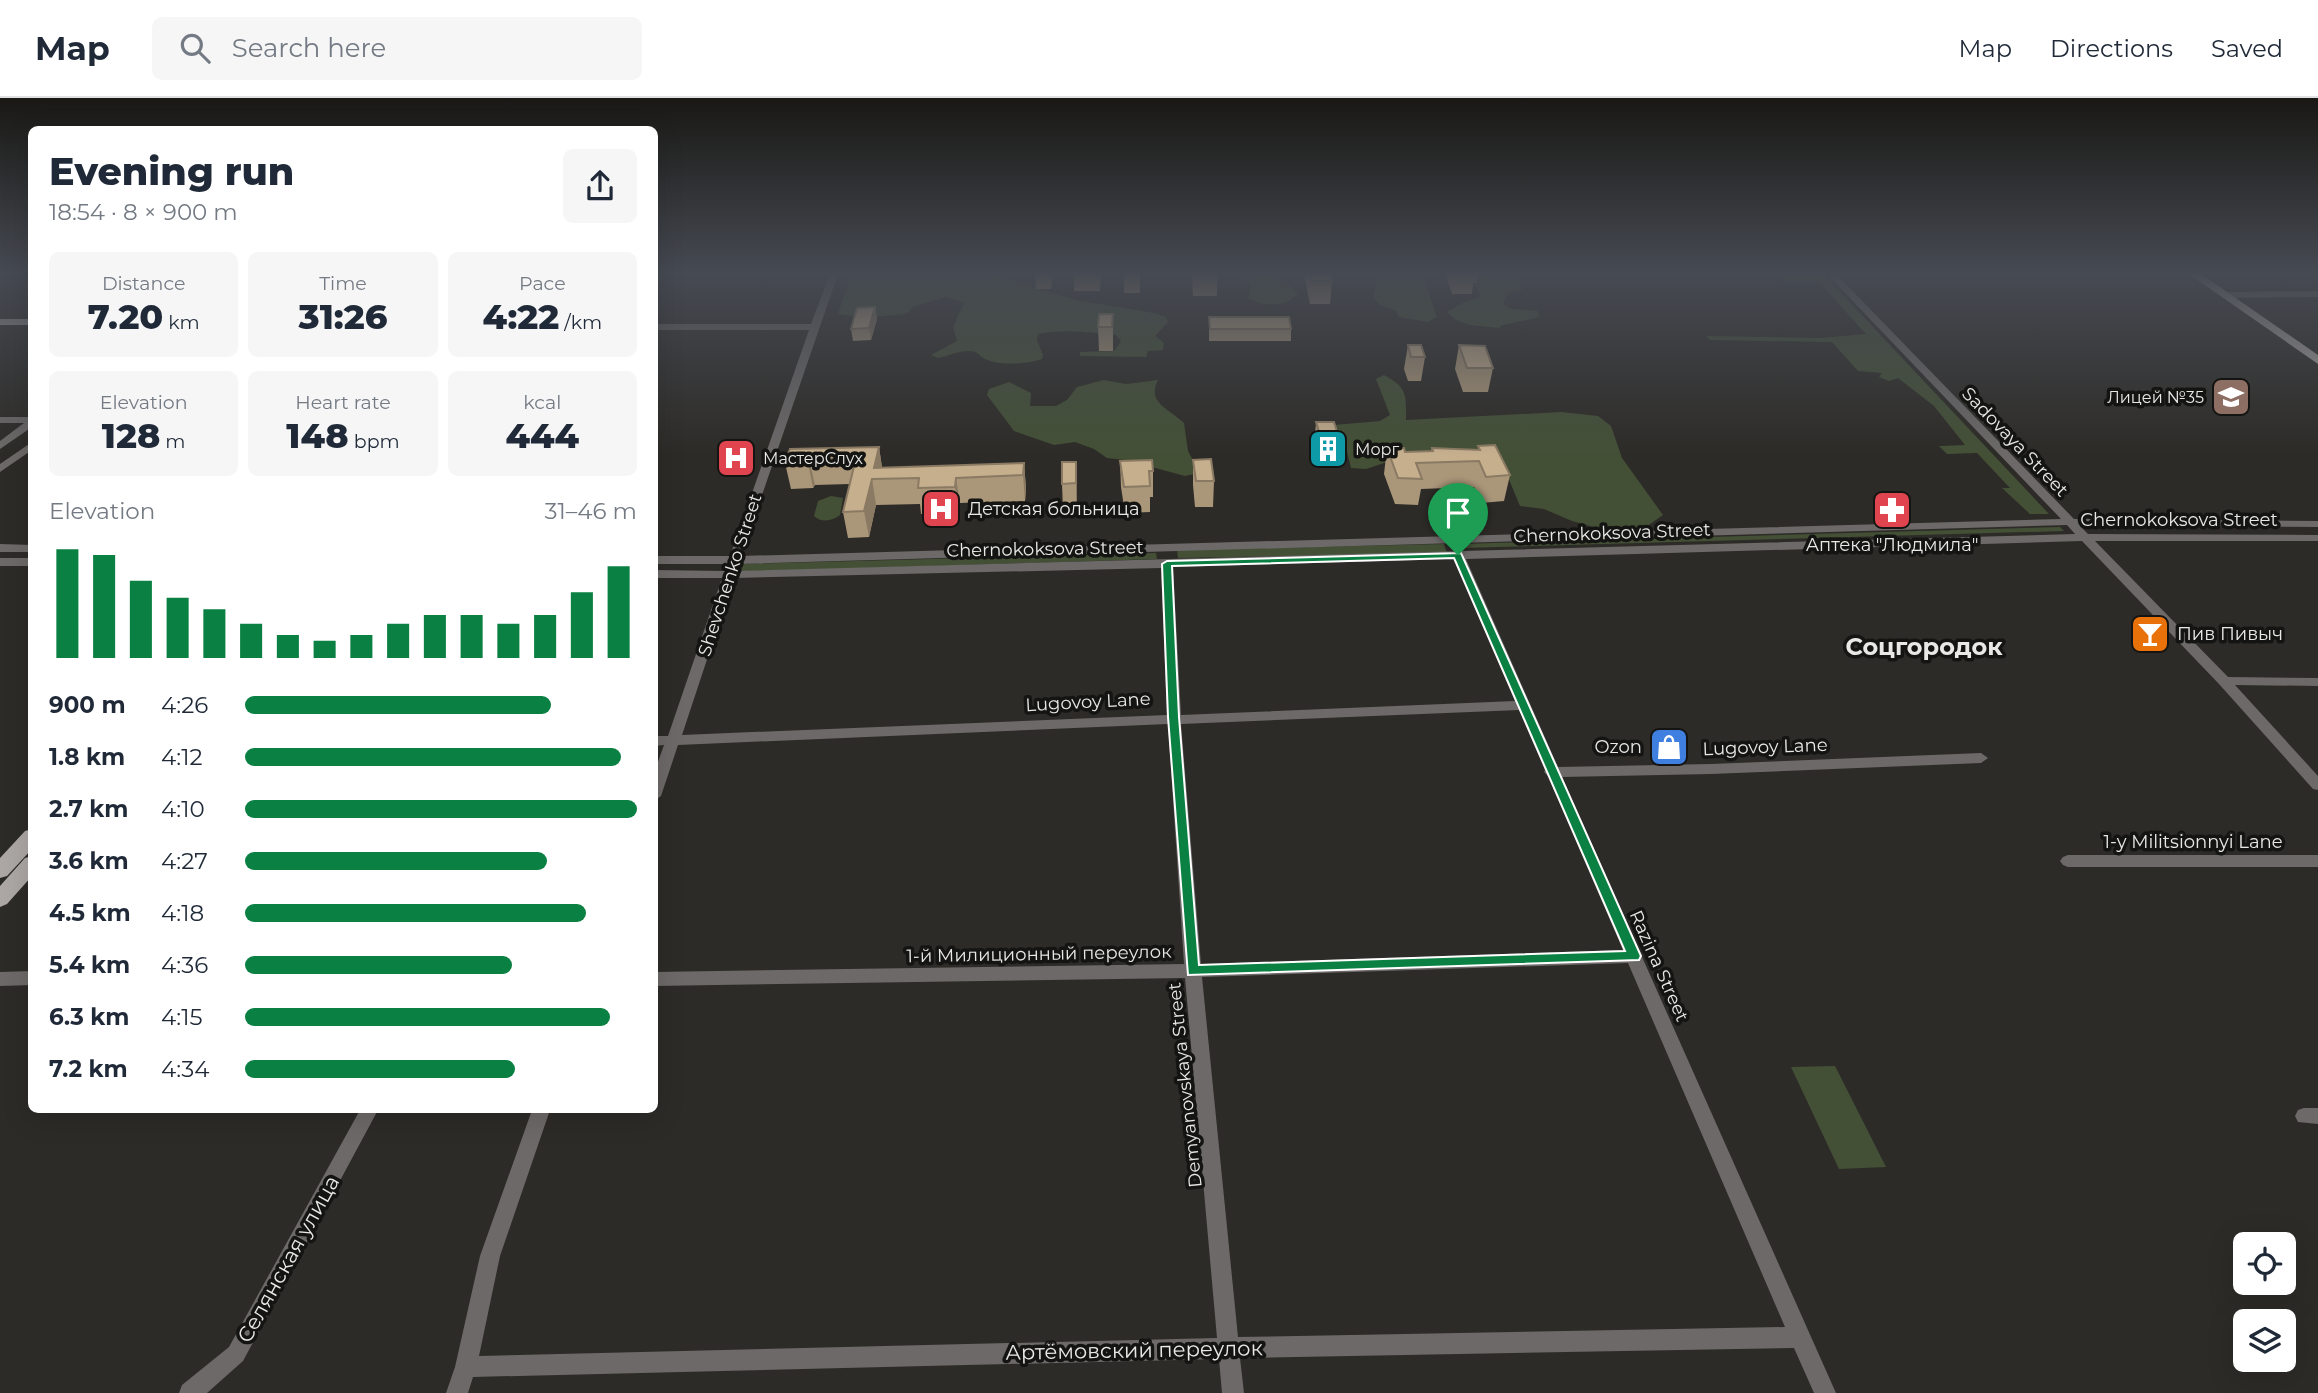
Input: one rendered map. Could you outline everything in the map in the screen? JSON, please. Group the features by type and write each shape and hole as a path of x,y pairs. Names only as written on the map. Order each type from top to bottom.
{"main road":[{"path":"2281,334 2318,360"},
{"path":"0,871 28,840"},
{"path":"0,899 28,868"}],"street":[{"name":"Shevchenko Street","path":"658,785 812,334"},
{"name":"Sadovaya Street","path":"1889,334 2224,681 2318,785"},
{"path":"0,420 28,421"},
{"path":"0,446 28,424"},
{"path":"0,434 28,434"},
{"path":"0,469 28,448"},
{"name":"Chernokoksova Street","path":"658,560 734,561 2068,522 2318,524"},
{"name":"Chernokoksova Street","path":"658,574 730,575 1167,564 2083,537 2318,538"},
{"path":"0,548 28,549"},
{"name":"Razina Street","path":"1458,555 1825,1393"},
{"path":"0,562 28,562"},
{"name":"Demyanovskaya Street","path":"1167,564 1174,717 1193,971 1233,1393"},
{"path":"2224,681 2318,682"},
{"name":"Lugovoy Lane","path":"658,741 1174,717 1524,705"},
{"name":"Lugovoy Lane","path":"1551,772 1711,769 1981,758"},
{"name":"1-y Militsionnyi Lane","path":"2068,861 2318,861"},
{"name":"1-й Милиционный переулок","path":"658,979 1193,971 1634,956"},
{"path":"0,979 28,978"},
{"name":"Селянская улица","path":"190,1393 236,1354 367,1113"},
{"path":"457,1393 466,1367 490,1256 540,1113"},
{"name":"Артёмовский переулок","path":"466,1367 1801,1337"}],"green space":[{"path":"955,334 1038,334 1037,340 1043,355 1042,359 1036,361 998,363 971,351 938,358 931,355 957,341"},
{"path":"1111,334 1156,334 1155,336 1164,343 1163,350 1148,351 1146,357 1080,356 1080,352 1114,351 1121,341 1116,335"},
{"path":"1880,334 2049,514 2030,514 2002,488 2010,488 1977,453 1947,454 1939,446 1965,445 1934,406 1898,378 1889,381 1879,377 1882,373 1858,371 1832,342 1710,340 1706,336 1821,338"},
{"path":"1384,375 1402,388 1406,420 1561,412 1598,416 1611,426 1622,458 1663,515 1643,529 1605,530 1572,521 1544,509 1520,506 1505,470 1490,465 1465,464 1428,471 1387,462 1366,469 1351,468 1343,436 1334,425 1380,421 1390,415 1376,379"},
{"path":"1104,380 1126,384 1158,380 1155,388 1157,400 1184,423 1188,451 1197,468 1194,474 1185,476 1126,460 1107,458 1094,449 1075,442 1054,445 1014,431 987,395 989,389 1009,382 1031,393 1030,406 1056,406 1067,400 1077,387"},
{"path":"831,496 843,498 840,515 834,519 820,520 814,516 818,501"},
{"path":"2060,527 2064,531 1462,548 1459,544"},
{"path":"1444,544 1447,553 1178,558 1177,550"},
{"path":"1156,553 1157,559 741,572 743,564"},
{"path":"1835,1066 1886,1167 1839,1169 1791,1067"}],"building":[{"path":"1408,345 1421,345 1425,357 1411,357"},
{"path":"1459,345 1485,346 1493,368 1467,368"},
{"path":"1316,422 1334,422 1343,450 1325,451"},
{"path":"1495,445 1510,475 1486,477 1479,461 1416,463 1422,479 1398,478 1387,448 1404,448 1405,452 1433,451 1432,448 1480,450 1478,446"},
{"path":"879,447 874,468 1024,463 1023,475 956,478 955,487 918,488 919,478 872,479 864,511 843,512 856,458 809,459 808,463 785,463 790,449"},
{"path":"1211,459 1214,481 1196,481 1193,460"},
{"path":"1152,460 1153,471 1149,471 1150,486 1124,487 1120,461"},
{"path":"1062,462 1076,462 1076,483 1062,484"}],"place":[{"name":"Лицей №35","path":"2231,397"},
{"name":"Морг","path":"1328,449"},
{"name":"МастерСлух","path":"736,458"},
{"name":"Детская больница","path":"941,509"},
{"name":"Аптека \"Людмила\"","path":"1892,510"},
{"name":"Пив Пивыч","path":"2150,634"},
{"name":"Ozon","path":"1669,747"}],"district":[{"name":"Соцгородок","path":"1924,646"}],"route":[{"path":"1458,555 1634,956 1193,971 1174,717 1167,564 1458,555"}]}
